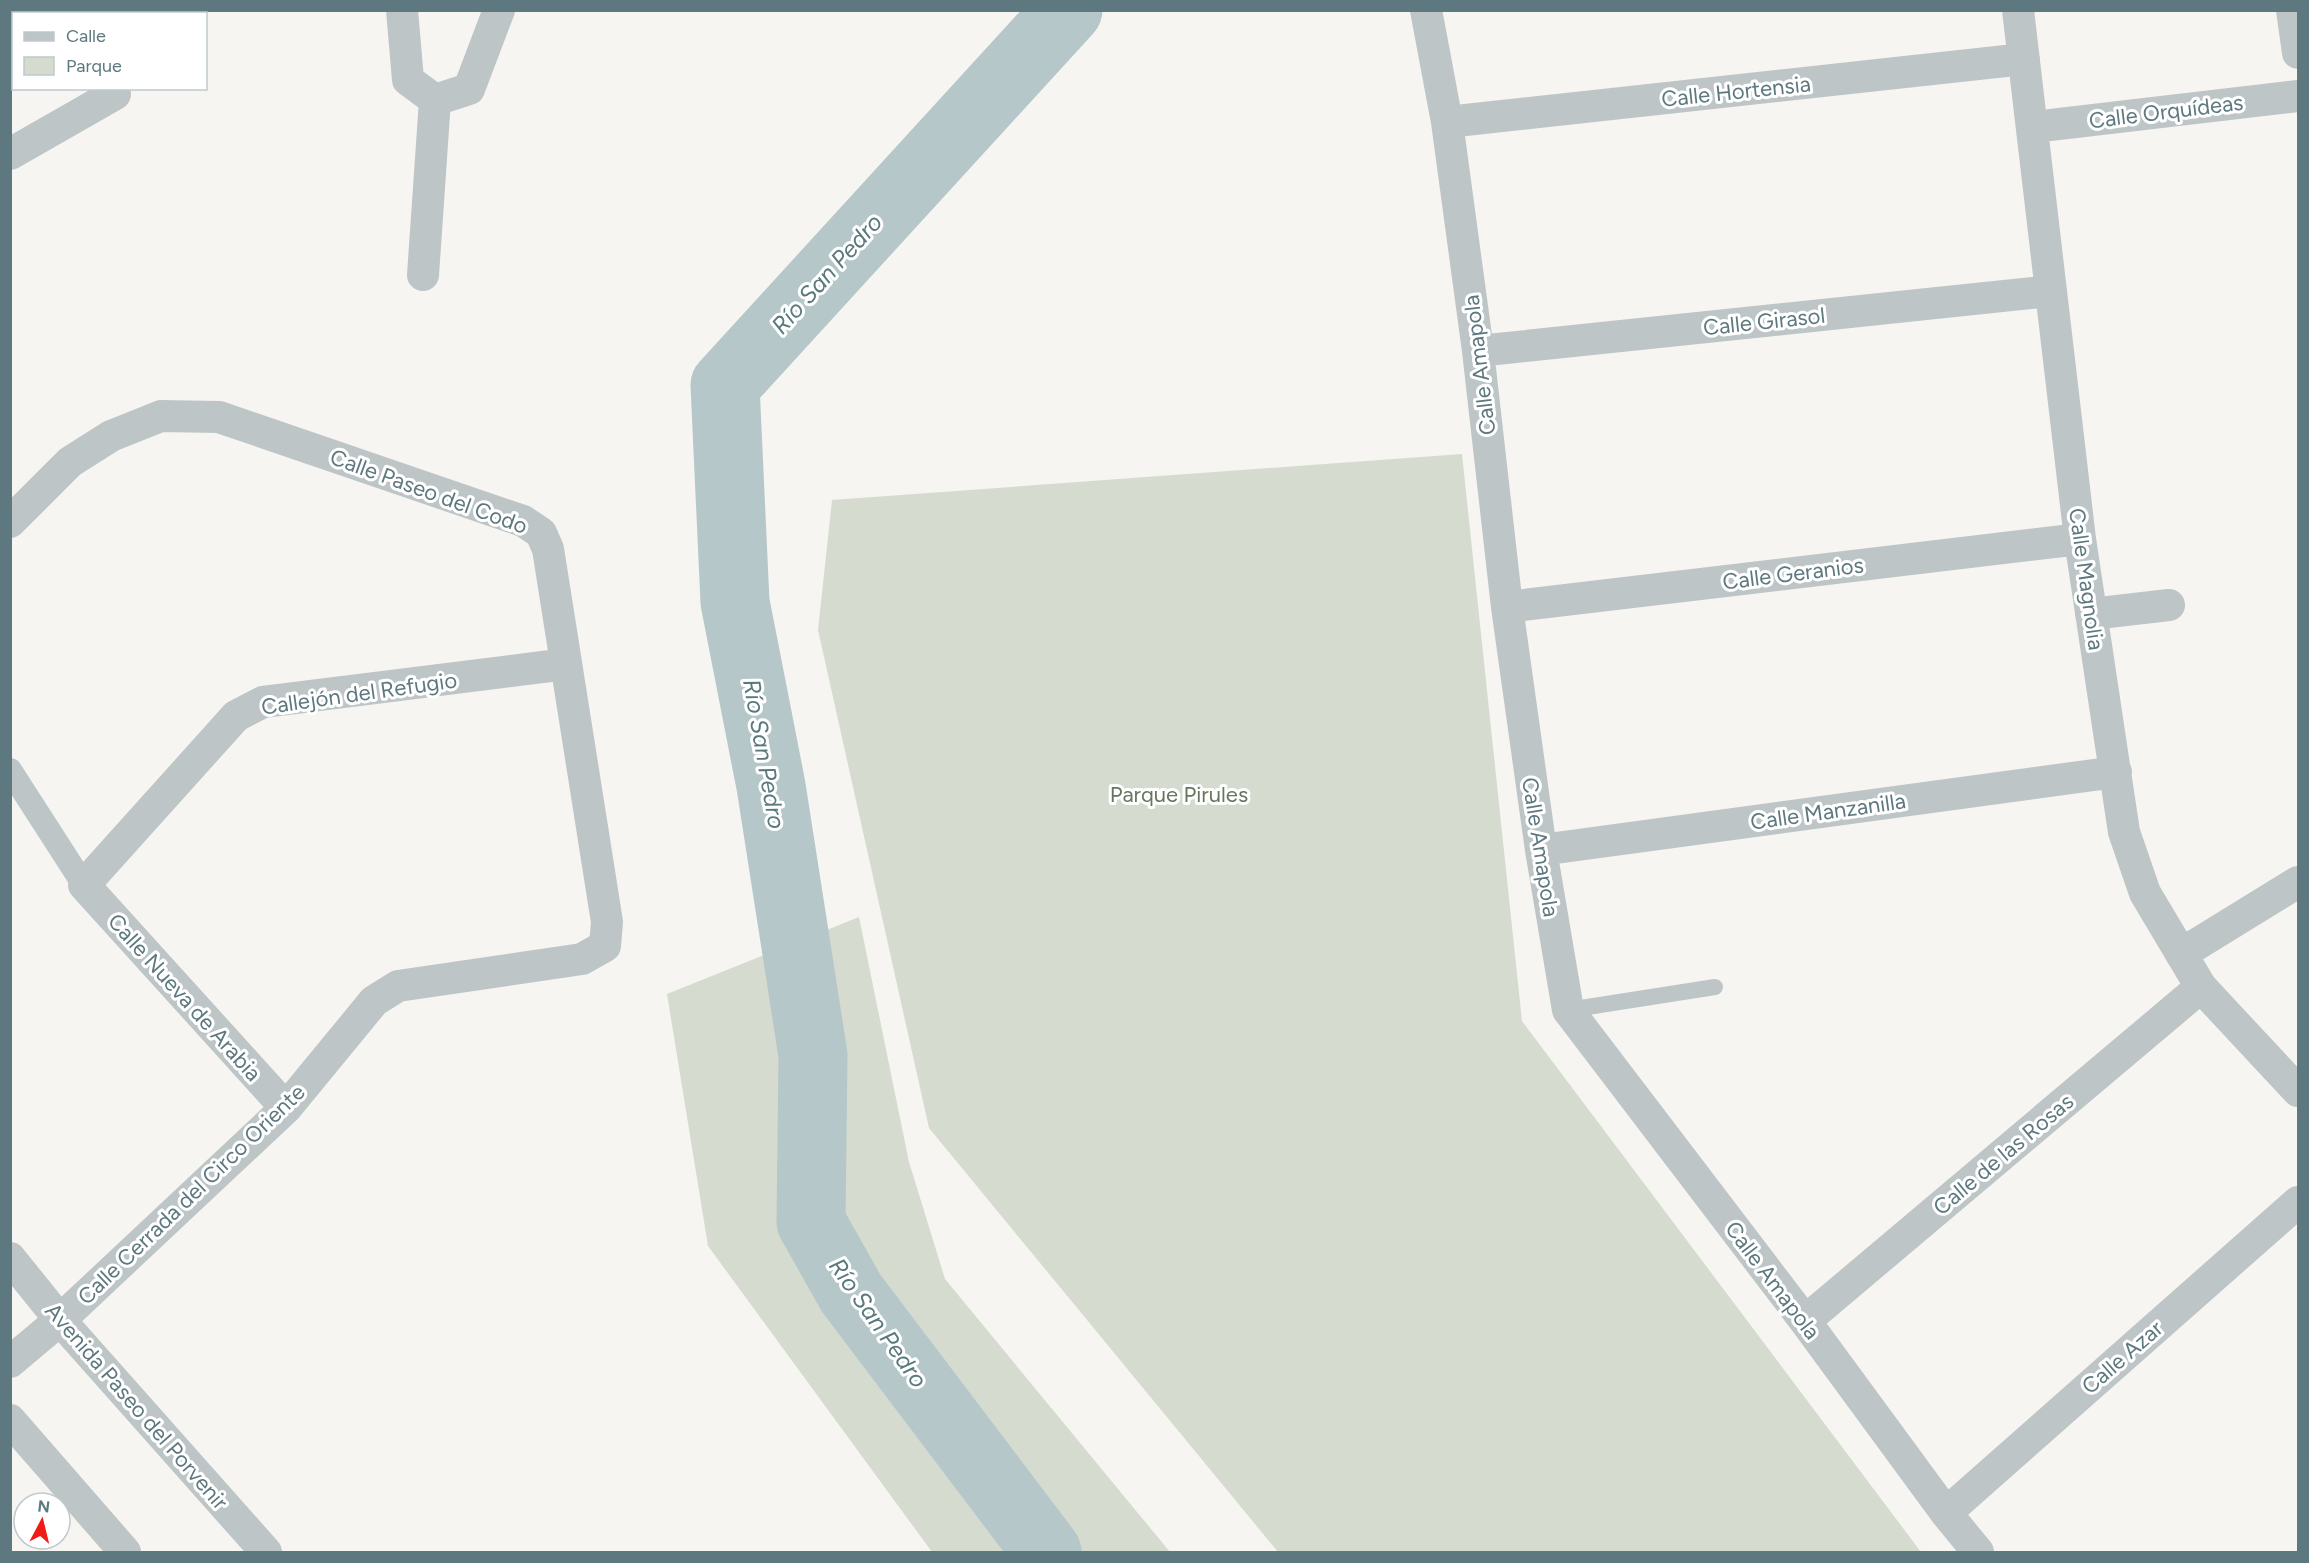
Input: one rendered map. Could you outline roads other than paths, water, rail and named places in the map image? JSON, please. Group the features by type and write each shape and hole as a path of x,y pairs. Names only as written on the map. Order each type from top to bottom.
{"street":[{"path":"402,10 408,80 435,100"},
{"path":"435,100 469,89 500,10"},
{"name":"Calle Amapola","path":"1426,10 1447,122 1478,351 1507,607 1541,850 1568,1010 1805,1322 1946,1513 1978,1552"},
{"name":"Calle Magnolia","path":"2018,10 2080,539 2124,832 2145,893 2200,987 2298,1091"},
{"path":"2292,10 2298,53"},
{"name":"Calle Hortensia","path":"1447,122 2024,59"},
{"path":"10,154 115,94"},
{"name":"Calle Orquídeas","path":"2033,127 2298,96"},
{"path":"423,274 435,100"},
{"name":"Calle Girasol","path":"1478,351 2051,291"},
{"name":"Calle Paseo del Codo","path":"10,522 70,462 111,436 161,416 219,417 523,521 541,533 548,549 607,922 604,946"},
{"name":"Calle Geranios","path":"1507,607 2080,539"},
{"path":"2091,614 2169,605"},
{"name":"Callejón del Refugio","path":"84,885 236,716 263,702 566,664"},
{"path":"10,770 84,885"},
{"name":"Calle Manzanilla","path":"1541,850 2116,772"},
{"path":"2181,954 2298,882"},
{"name":"Calle Nueva de Arabia","path":"84,885 286,1108"},
{"name":"Calle Cerrada del Circo Oriente","path":"10,1362 60,1320 286,1108 374,1001 398,986 582,959 604,946"},
{"name":"Calle de las Rosas","path":"1805,1322 2200,987"},
{"name":"Calle Azar","path":"1946,1513 2298,1202"},
{"name":"Avenida Paseo del Porvenir","path":"10,1258 60,1320 266,1552"},
{"path":"10,1420 125,1552"}],"lane":[{"path":"1568,1010 1715,987"}],"waterway":[{"name":"Río San Pedro","path":"1047,1552 851,1293 811,1222 813,1055 771,786 735,602 725,385 1068,10"}],"park label":[{"name":"Parque Pirules","path":"1179,794"}]}
